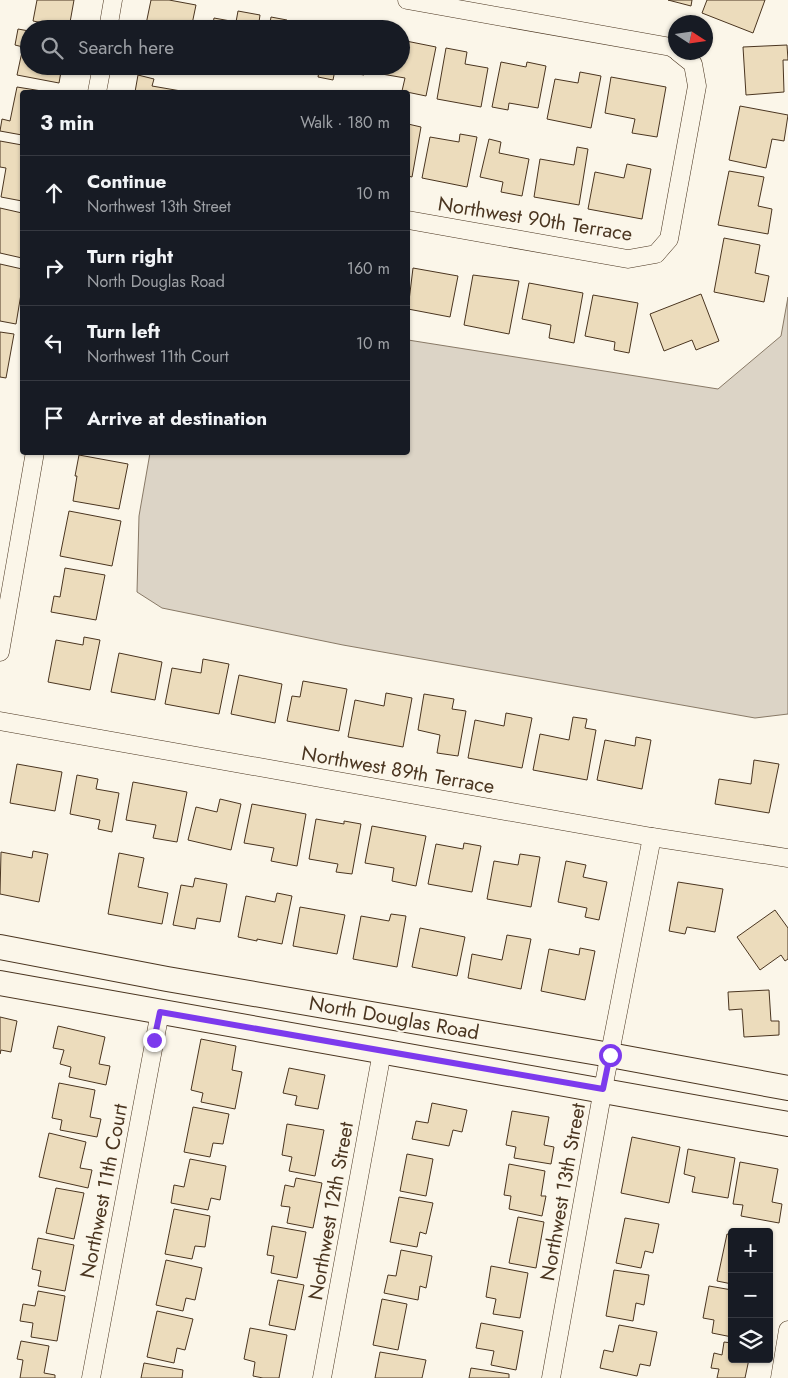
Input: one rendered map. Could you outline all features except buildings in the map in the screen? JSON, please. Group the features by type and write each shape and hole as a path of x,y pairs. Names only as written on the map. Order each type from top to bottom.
{"main road":[{"name":"North Douglas Road","path":"0,947 167,979 610,1055 788,1088"},
{"name":"North Douglas Road","path":"0,983 382,1052 603,1089 788,1124"}],"street":[{"path":"110,20 113,0"},
{"path":"407,0 668,46"},
{"name":"Northwest 90th Terrace","path":"410,220 628,259 656,254 669,240 697,86 694,64 688,60"},
{"path":"97,90 100,75"},
{"path":"0,652 34,455"},
{"name":"Northwest 89th Terrace","path":"0,721 652,836 788,858"},
{"name":"Northwest 13th Street","path":"551,1378 603,1089 652,836"},
{"name":"Northwest 11th Court","path":"91,1378 160,1012"},
{"name":"Northwest 12th Street","path":"322,1378 382,1052"},
{"path":"780,1378 788,1330"}],"shaded area":[{"path":"788,297 788,714 755,718 343,645 162,608 137,592 139,516 150,455 410,455 410,340 718,389 781,336"}],"route":[{"path":"154,1040 160,1012 603,1089 610,1055"}]}
